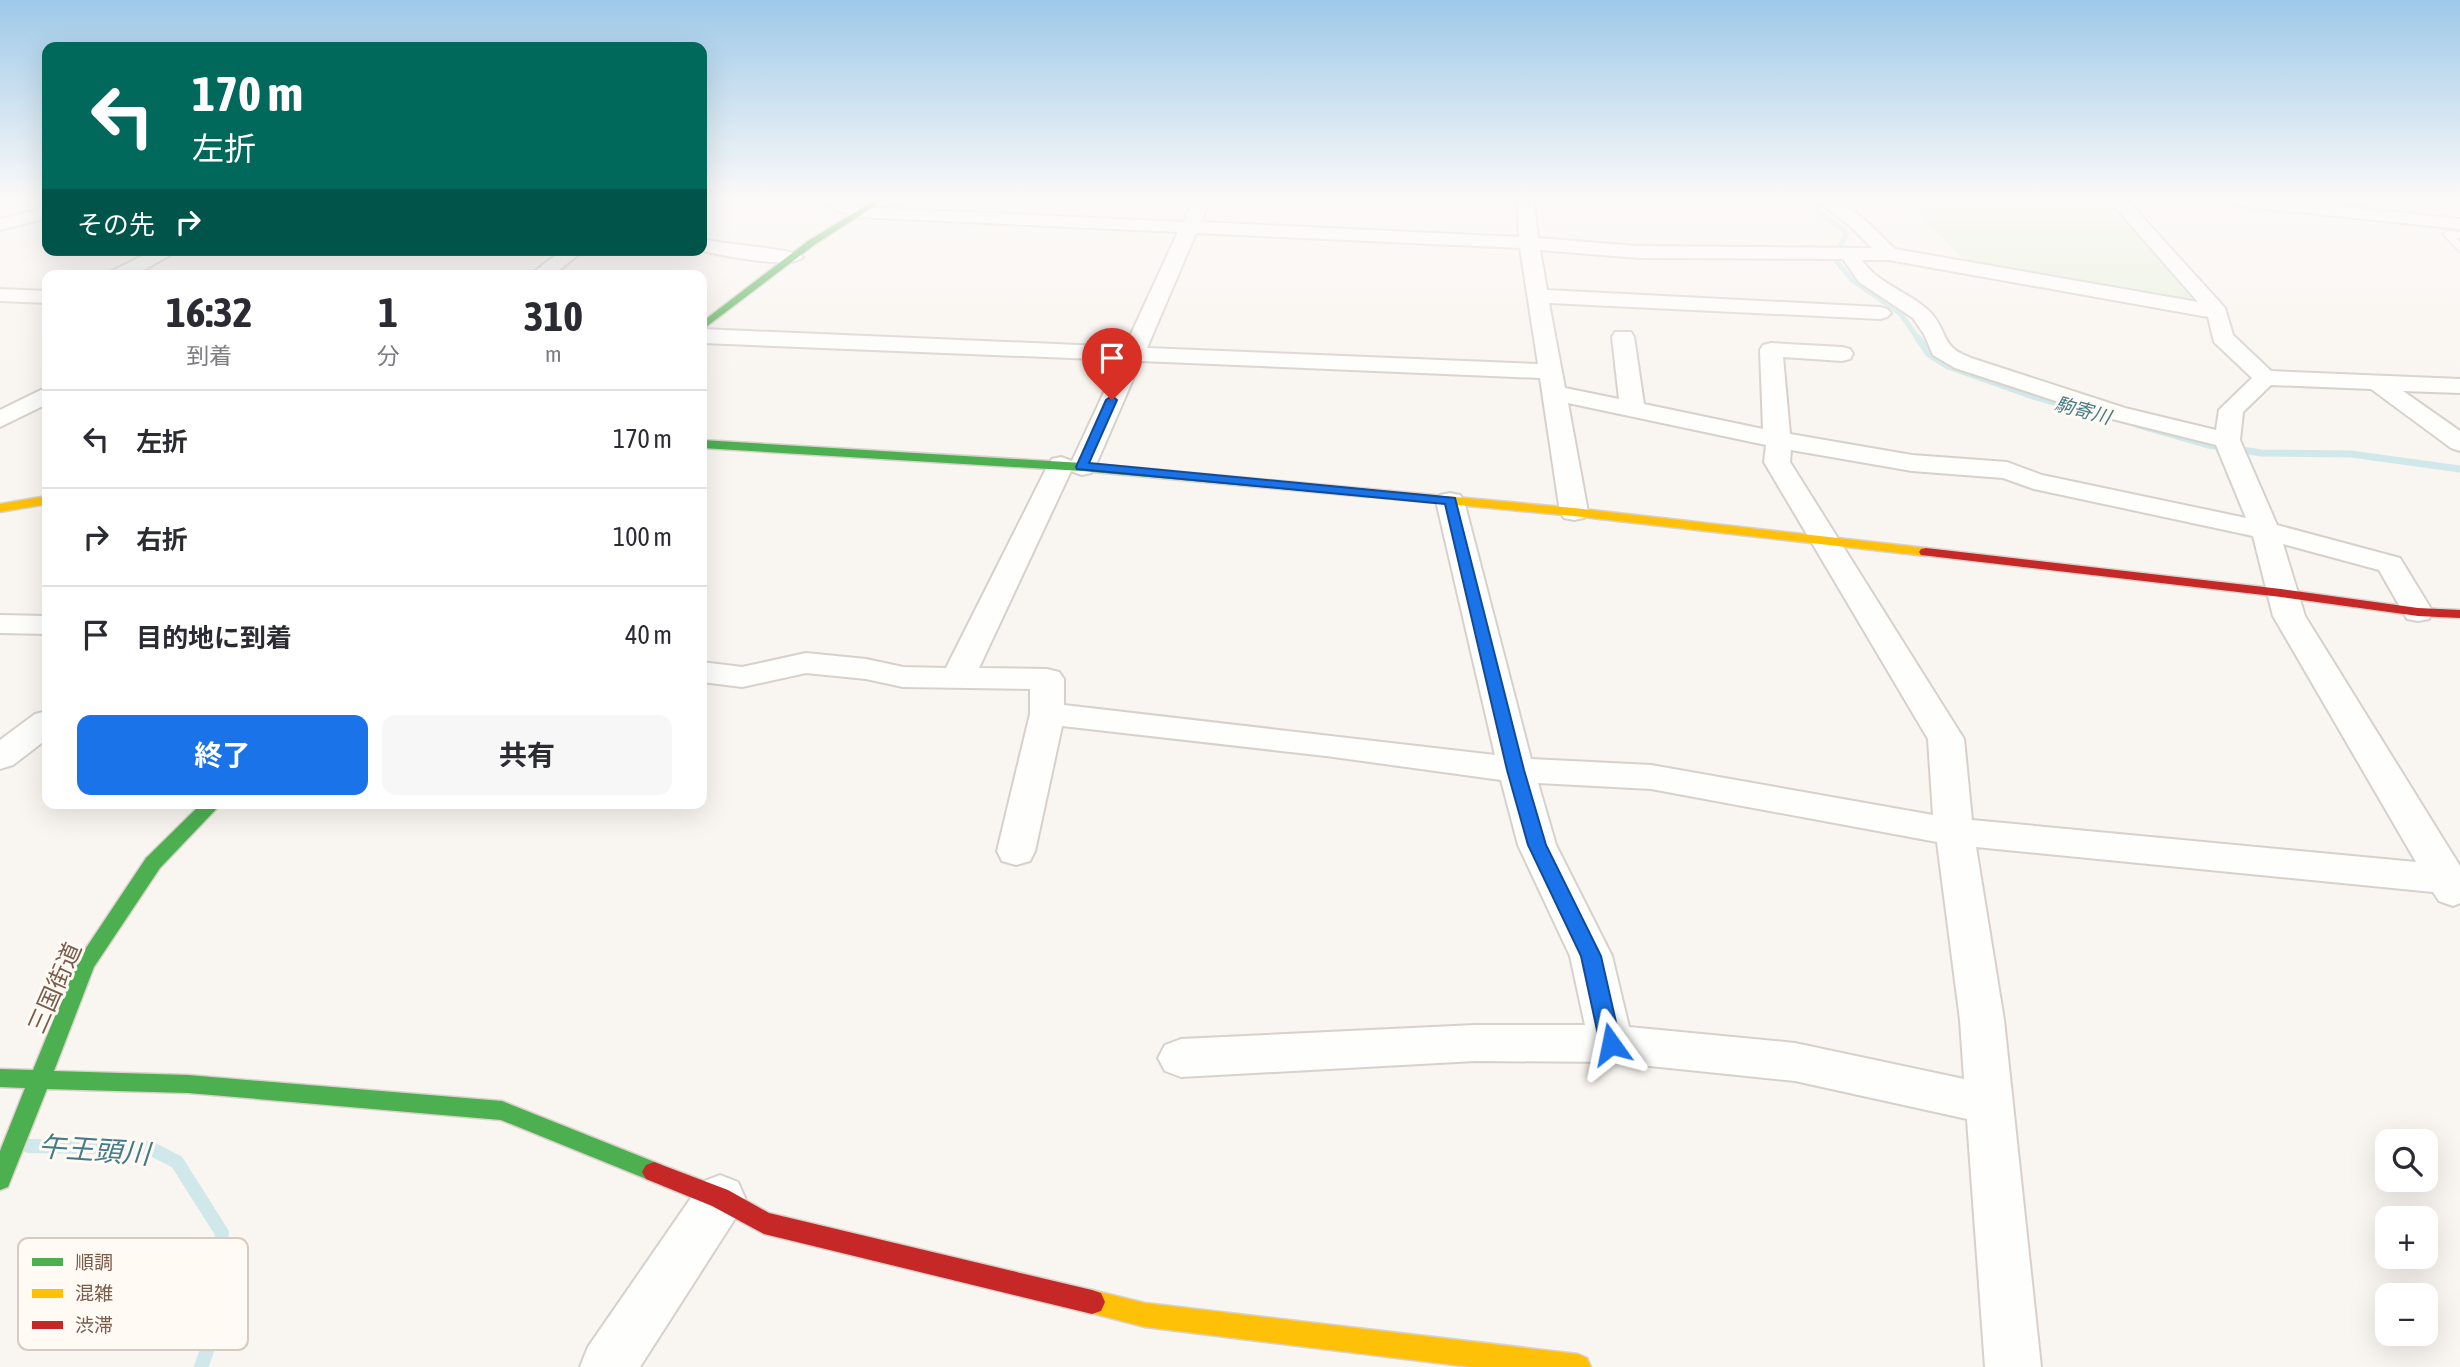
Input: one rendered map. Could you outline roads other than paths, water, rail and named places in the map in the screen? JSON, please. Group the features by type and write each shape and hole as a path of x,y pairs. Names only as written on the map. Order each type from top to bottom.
{"street":[{"path":"707,324 784,264"},
{"path":"958,677 1132,355 1173,264"},
{"path":"1532,264 1574,512"},
{"path":"1856,264 1864,277 1924,316 1936,329 1941,350 1963,363 2104,409 2230,445"},
{"path":"1945,264 2218,312"},
{"path":"2175,264 2218,312 2222,337 2265,378 2460,386"},
{"path":"0,295 42,297"},
{"path":"1537,296 1880,313"},
{"path":"707,326 1552,382 1633,411 1912,463 2007,470 2034,481 2264,530 2390,564 2418,612"},
{"path":"1623,337 1633,411"},
{"path":"1842,354 1771,350 1776,431 1779,440 1777,462 1946,739 1950,800 1982,1020 2013,1367"},
{"path":"2265,378 2231,410 2230,445 2264,530 2289,616 2455,887"},
{"path":"2377,383 2460,443"},
{"path":"0,419 42,397"},
{"path":"707,444 1071,466 1574,512 2281,593 2418,612 2460,614"},
{"path":"1450,500 1537,845 1591,956 1611,1044"},
{"path":"0,508 42,501"},
{"path":"0,624 42,625"},
{"path":"707,672 742,677 806,663 866,669 903,677 1047,680 1047,714 1016,851"},
{"path":"1047,714 1326,745 1516,770 1651,777 1956,832 2455,887"},
{"path":"0,757 42,726"},
{"name":"三国街道","path":"0,1180 85,965 153,863 207,809"},
{"path":"1181,1058 1475,1043 1611,1044 1795,1062 1990,1104"},
{"path":"0,1078 188,1084 502,1111 720,1198 764,1223 1145,1315 1578,1367"},
{"path":"608,1367 720,1198"}],"waterway":[{"name":"駒寄川","path":"1839,264 1852,280 1901,314 1919,340"},
{"name":"駒寄川","path":"1918,338 1929,354 1948,366 2036,397 2100,415"},
{"name":"駒寄川","path":"2138,425 2208,445 2262,453 2351,454 2460,469"},
{"name":"午王頭川","path":"28,1146 150,1148 177,1162 222,1233 221,1238"},
{"name":"午王頭川","path":"201,1367 207,1350"}]}
